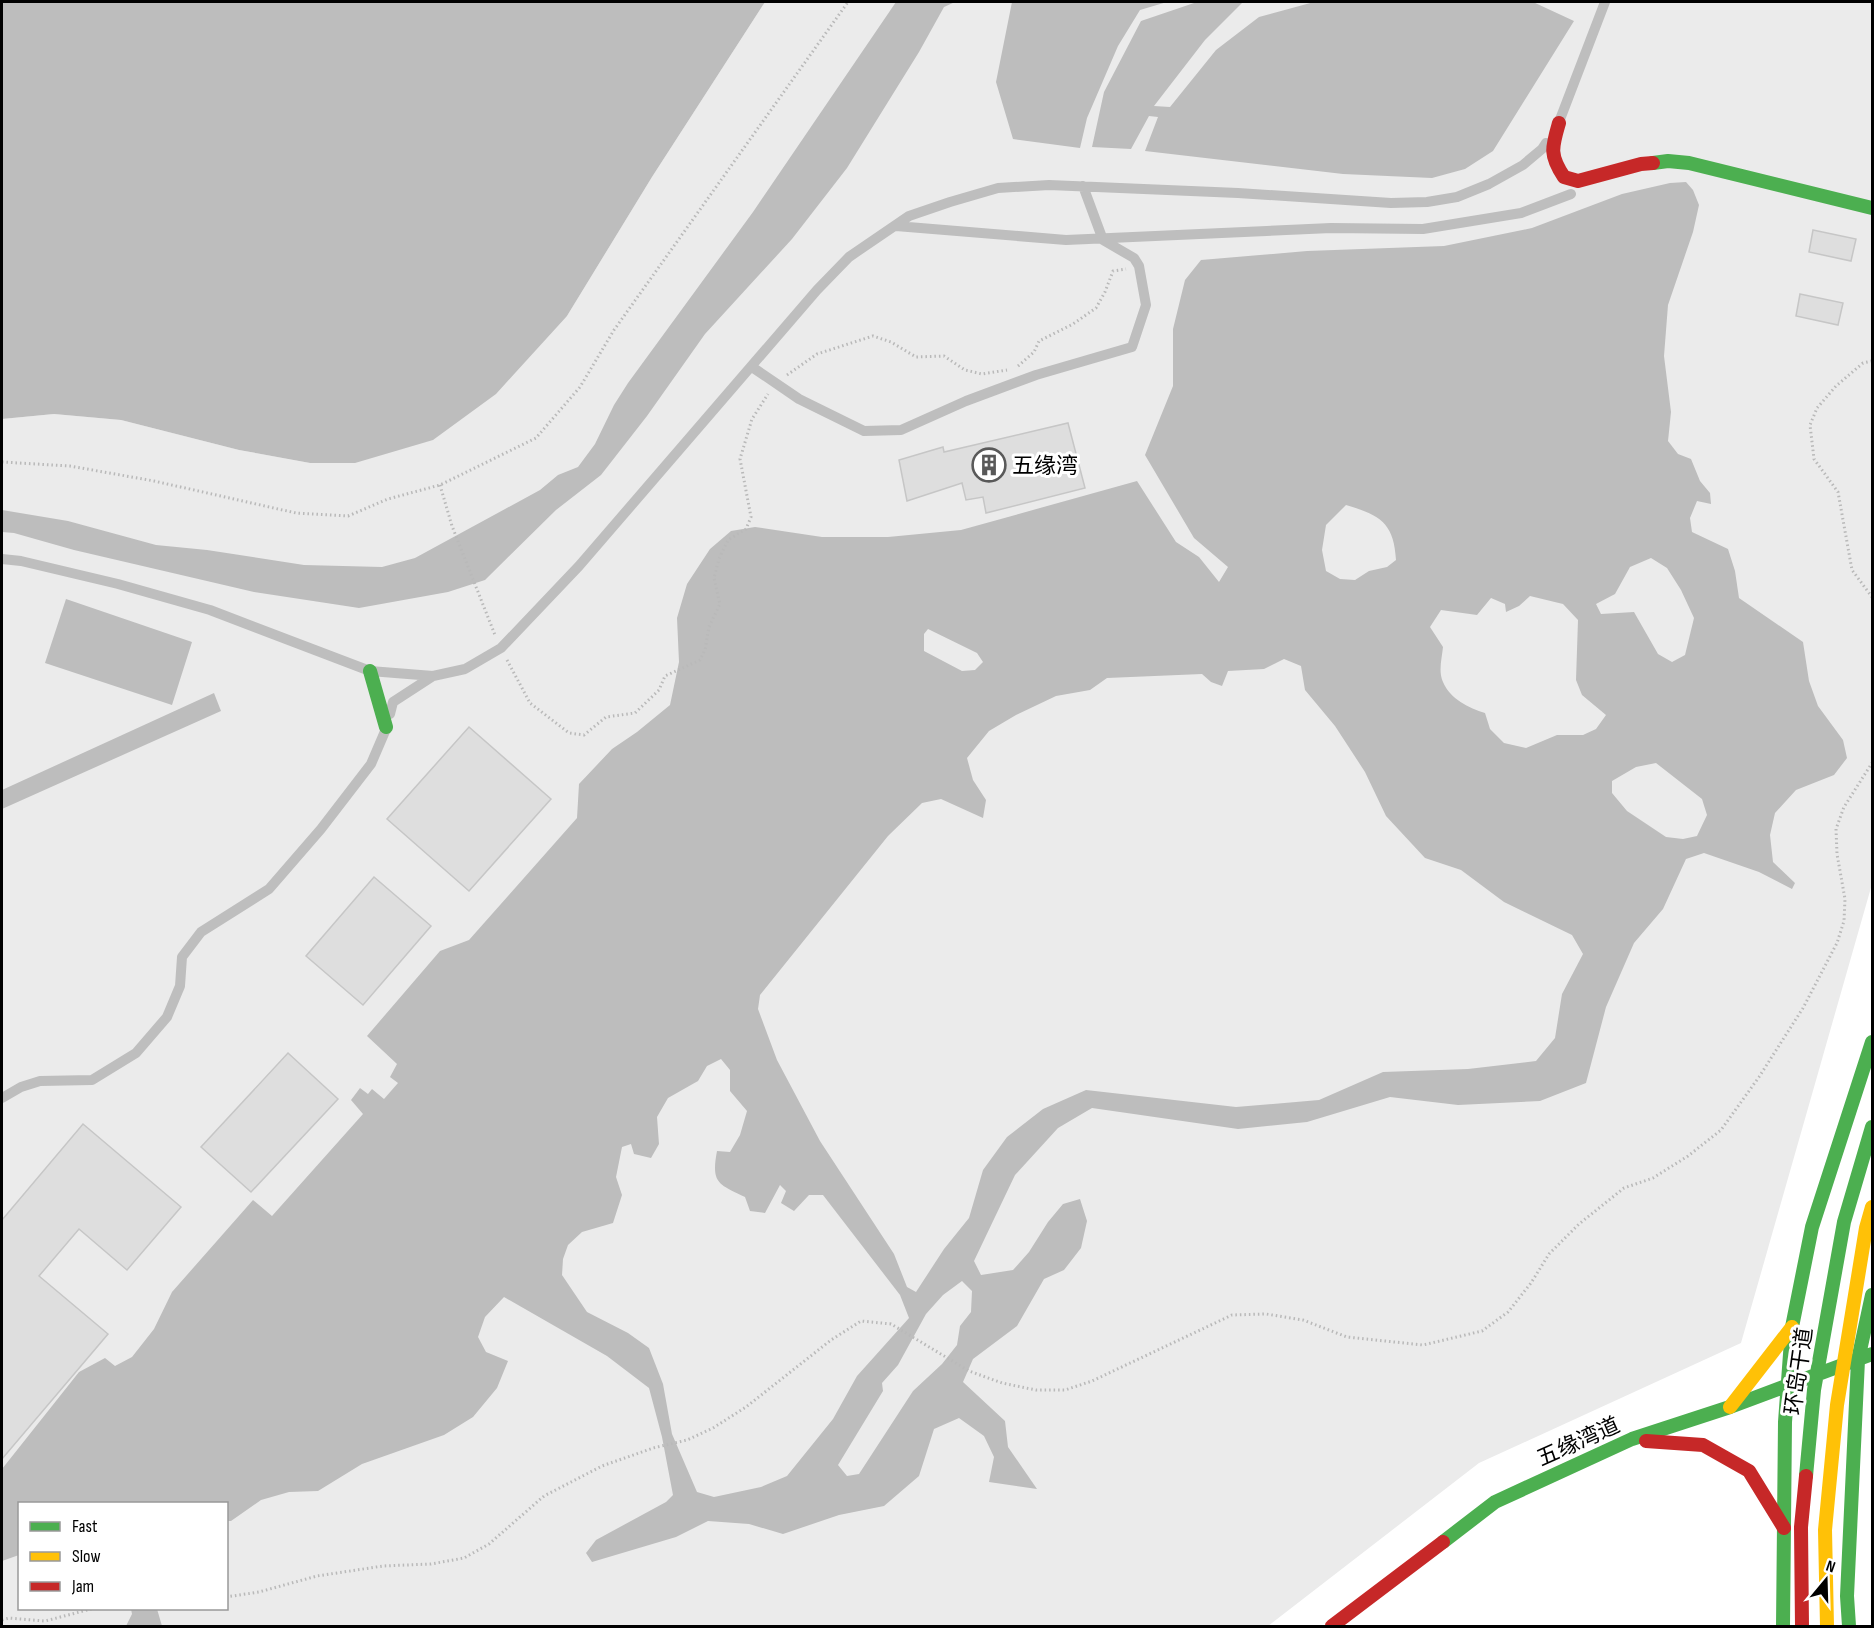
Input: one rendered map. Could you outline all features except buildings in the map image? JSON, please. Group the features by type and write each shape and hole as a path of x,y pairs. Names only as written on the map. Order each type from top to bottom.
{"main road":[{"path":"1559,123 1551,151 1554,163 1563,177 1578,181 1641,164 1668,161 1689,163 1872,208"},
{"path":"370,670 386,727"},
{"path":"1783,1626 1788,1386 1792,1327 1812,1227 1872,1042"},
{"name":"环岛干道","path":"1802,1626 1800,1527 1814,1390 1844,1222 1872,1127"},
{"name":"环岛干道","path":"1827,1626 1825,1530 1837,1405 1866,1228 1872,1207"},
{"path":"1849,1626 1847,1596 1858,1360 1872,1294"},
{"path":"1730,1407 1792,1327"},
{"name":"五缘湾道","path":"1332,1626 1495,1502 1632,1440 1730,1407 1872,1354"},
{"path":"1853,1475 1869,1421"},
{"path":"1632,1440 1703,1446 1749,1471 1784,1528"}],"lane":[{"path":"2,559 21,561 118,584 210,610 370,670 433,676 465,669 501,648 579,566 817,290 849,257 909,216 998,189 1049,185 1391,203 1427,202 1457,197 1489,184 1523,165 1542,149 1559,123 1605,2"},
{"path":"752,367 799,399 864,431 902,430 966,401 1036,375 1132,346 1146,305 1140,266 1134,258 1103,240 1083,186"},
{"path":"896,226 1066,240 1331,228 1423,229 1521,213 1571,194"},
{"path":"2,1098 21,1087 40,1081 92,1080 136,1053 167,1017 180,986 183,957 201,932 268,889 321,829 371,764 393,702 433,676"}],"path":[{"path":"2,462 70,466 154,481 296,513 348,516 388,499 440,485 536,438 580,387 614,330 848,2"},
{"path":"440,485 452,526 482,602 501,648 530,703 569,733 584,735 606,717 635,713 659,690 665,676 700,660 705,650 709,627 720,604 714,578 719,559 728,540 746,529 751,517 740,459 752,419 776,382 817,354 873,336 891,342 916,357 944,356 965,370 982,374 1016,368 1034,352 1039,341 1066,328 1096,308 1113,272 1140,266"},
{"path":"1872,361 1863,363 1836,386 1817,408 1810,425 1814,459 1838,492 1852,570 1872,597"},
{"path":"228,1597 259,1592 317,1576 383,1566 430,1564 464,1558 489,1544 544,1496 602,1466 653,1448 687,1440 713,1428 746,1407 831,1340 861,1321 891,1324 969,1371 1002,1383 1036,1390 1065,1390 1092,1381 1232,1315 1276,1315 1303,1320 1347,1337 1423,1345 1482,1331 1508,1312 1531,1283 1549,1254 1579,1224 1624,1188 1653,1178 1688,1156 1721,1130 1759,1077 1803,1008 1837,943 1844,921 1845,899 1837,854 1836,829 1844,807 1872,763"},
{"path":"2,1620 9,1618 45,1622 88,1610"}],"shaded area":[{"path":"2,2 765,2 652,177 567,316 496,394 433,440 355,463 310,463 239,450 121,420 54,414 2,419"},
{"path":"765,2 1872,2 1872,884 1741,1343 1479,1463 1268,1626 2,1626 2,419 54,414 121,420 239,450 310,463 567,316 652,177"},
{"path":"896,2 955,2 944,7 919,52 847,168 792,239 705,334 647,416 601,475 556,510 485,580 448,592 359,608 254,592 74,550 14,533 2,532 2,510 68,521 156,545 207,550 304,565 382,567 415,558 540,490 558,475 578,467 595,444 614,405 628,383 753,212"},
{"path":"1012,2 1167,2 1140,10 1118,46 1087,118 1080,148 1013,139 996,82"},
{"path":"1197,2 1243,2 1205,40 1154,106 1170,107 1216,50 1259,17 1314,2 1533,2 1574,21 1493,151 1465,169 1432,178 1343,174 1145,151 1158,117 1149,116 1131,149 1092,147 1104,92 1141,21"},
{"path":"1686,182 1693,190 1699,205 1693,232 1668,305 1664,356 1671,412 1668,441 1678,454 1691,459 1700,481 1710,493 1711,504 1697,501 1690,518 1692,532 1728,549 1735,571 1739,598 1803,642 1809,681 1818,706 1843,740 1847,758 1834,775 1796,790 1775,813 1770,835 1773,862 1795,883 1792,889 1759,872 1704,853 1686,859 1663,909 1634,943 1606,1007 1586,1083 1540,1101 1458,1105 1390,1097 1307,1122 1238,1129 1092,1108 1058,1128 1015,1175 974,1261 981,1275 1013,1270 1029,1252 1048,1222 1063,1204 1080,1199 1087,1221 1081,1248 1064,1270 1044,1279 1017,1326 973,1359 963,1382 1005,1421 1008,1447 1037,1489 989,1482 994,1457 984,1436 959,1418 934,1429 919,1476 884,1506 839,1515 783,1534 749,1524 708,1521 676,1537 592,1562 586,1553 596,1540 666,1502 673,1495 662,1437 649,1388 607,1356 504,1297 485,1317 478,1337 486,1352 508,1361 497,1388 473,1417 444,1435 362,1464 318,1491 289,1492 261,1500 231,1521 228,1521 228,1502 18,1502 18,1555 2,1561 2,1469 79,1372 105,1358 115,1366 132,1357 154,1329 172,1292 253,1200 272,1216 363,1114 351,1100 360,1088 368,1094 372,1089 384,1099 398,1083 390,1077 397,1064 367,1036 440,951 469,940 577,818 579,784 612,749 670,705 679,662 677,618 687,584 710,549 731,531 755,527 822,537 888,537 961,530 1137,481 1176,542 1199,557 1219,582 1228,567 1194,538 1145,455 1173,386 1173,329 1185,280 1201,260 1307,251 1444,246 1532,228 1622,194 1670,183","holes":["1346,505 1368,513 1383,522 1388,529 1395,547 1396,560 1387,567 1369,571 1355,580 1340,579 1326,571 1322,550 1326,525","1651,558 1667,568 1681,590 1694,618 1685,655 1672,662 1658,654 1634,612 1601,614 1596,604 1615,594 1630,567","1530,596 1563,604 1578,620 1576,680 1582,695 1606,715 1596,729 1583,735 1557,735 1526,748 1504,743 1490,729 1485,713 1461,702 1446,688 1441,673 1443,647 1430,627 1441,610 1477,615 1491,598 1505,604 1506,612 1519,606","928,629 977,653 983,662 975,670 962,671 924,651 924,634","1284,659 1301,666 1305,690 1335,726 1365,772 1386,816 1425,858 1461,870 1504,902 1572,935 1583,954 1562,994 1555,1038 1536,1061 1468,1069 1383,1072 1319,1100 1236,1107 1086,1090 1043,1109 1007,1137 983,1170 969,1218 944,1249 916,1292 907,1287 894,1254 820,1141 777,1060 758,1009 760,995 888,836 922,803 941,799 983,818 986,800 973,780 967,758 989,731 1056,696 1090,690 1107,678 1202,674 1211,682 1222,686 1228,671 1264,669","1656,763 1702,799 1707,815 1697,836 1683,839 1666,837 1627,811 1612,793 1612,781 1636,767","721,1059 730,1070 730,1091 747,1111 740,1135 730,1152 717,1151 715,1170 719,1181 728,1189 745,1197 750,1211 765,1213 780,1185 786,1191 781,1203 794,1211 809,1195 823,1195 900,1295 909,1318 857,1376 833,1419 787,1476 761,1487 714,1497 697,1492 672,1434 663,1384 649,1348 628,1333 587,1312 562,1275 563,1259 568,1245 582,1232 613,1223 622,1195 616,1177 622,1147 631,1144 634,1154 651,1158 659,1144 657,1117 668,1098 698,1081 707,1066","962,1281 972,1291 971,1312 960,1326 957,1345 942,1364 913,1391 859,1474 847,1476 838,1465 883,1391 882,1383 898,1365 926,1314 943,1295"]},
{"path":"66,599 192,642 172,705 45,663"},
{"path":"214,693 221,711 2,809 2,790"},
{"path":"131,1610 157,1610 162,1626 126,1626 132,1614"}],"traffic: fast":[{"path":"1653,163 1668,161 1689,163 1872,208"},
{"path":"370,671 386,727"},
{"path":"1783,1626 1785,1422 1792,1327 1812,1227 1872,1042"},
{"path":"1806,1476 1814,1390 1844,1222 1872,1127"},
{"path":"1849,1626 1847,1596 1858,1360 1872,1295"},
{"path":"1443,1542 1495,1502 1632,1439 1730,1407 1872,1354"}],"traffic: slow":[{"path":"1827,1626 1825,1530 1837,1405 1866,1228 1872,1207"},
{"path":"1730,1407 1792,1327"}],"traffic: jam":[{"path":"1559,123 1553,151 1556,163 1564,177 1578,181 1641,164 1653,163"},
{"path":"1646,1441 1703,1445 1749,1471 1784,1528"},
{"path":"1802,1626 1801,1527 1806,1476"},
{"path":"1332,1626 1443,1542"}],"place":[{"name":"五缘湾","path":"989,465"}]}
